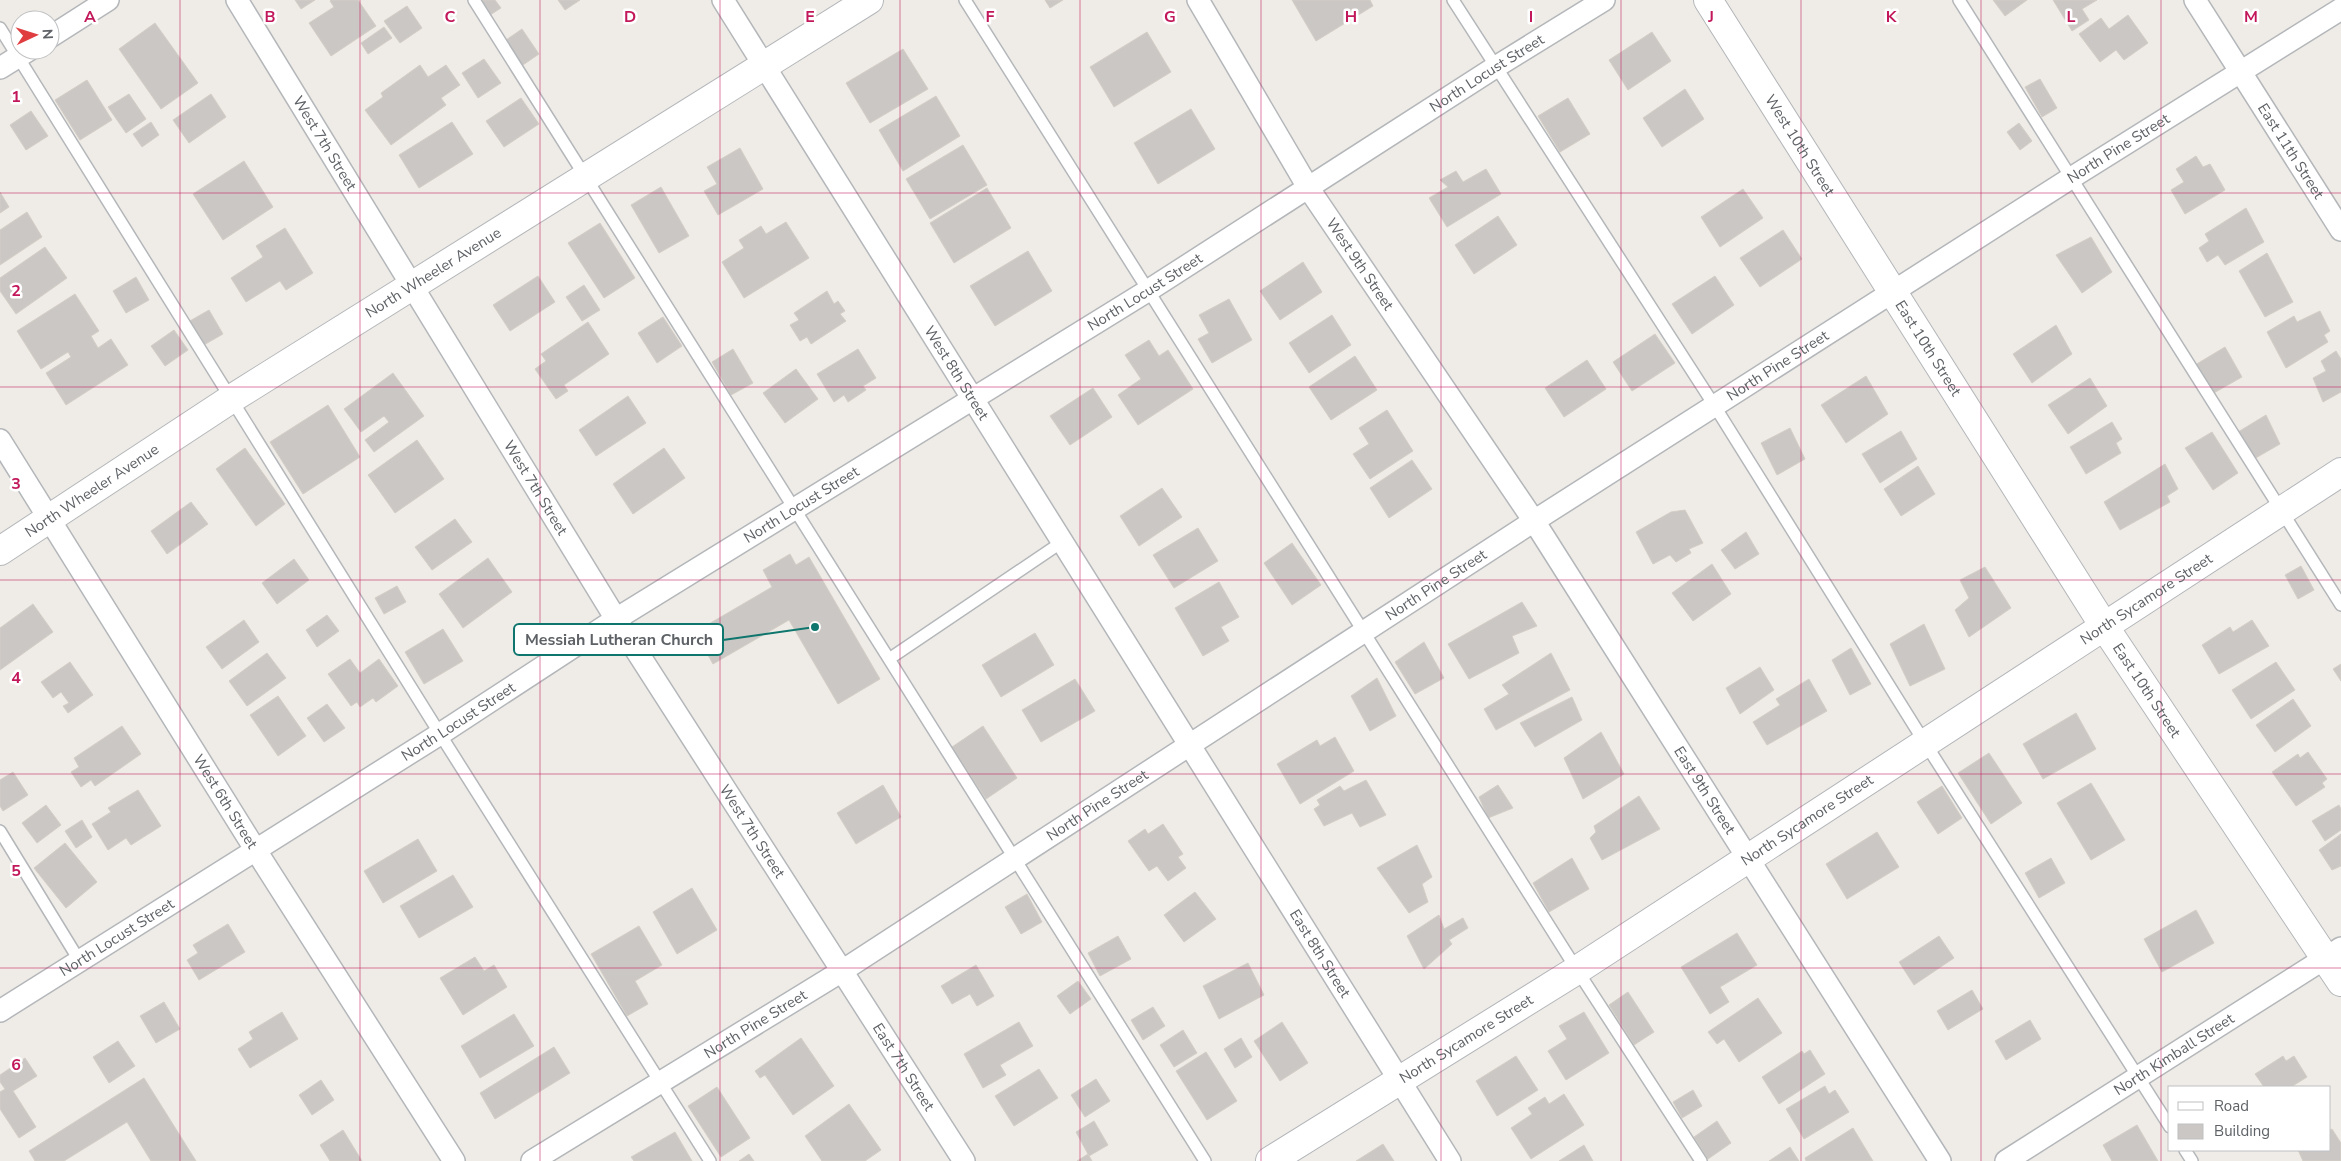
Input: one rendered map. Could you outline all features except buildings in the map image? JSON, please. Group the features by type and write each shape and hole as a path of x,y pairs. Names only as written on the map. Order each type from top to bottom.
{"street":[{"path":"60,31 108,0"},
{"name":"West 7th Street","path":"237,0 616,619 842,971"},
{"name":"West 8th Street","path":"723,0 1189,746"},
{"name":"North Wheeler Avenue","path":"0,550 231,398 765,67 869,0"},
{"name":"West 9th Street","path":"1198,0 1309,189 1534,521"},
{"name":"North Locust Street","path":"0,1011 440,734 616,619 1148,290 1309,189 1494,68 1604,0"},
{"name":"West 10th Street","path":"1708,0 1892,292"},
{"name":"East 11th Street","path":"2195,0 2341,230"},
{"name":"North Pine Street","path":"532,1161 842,971 1714,405 2341,8"},
{"path":"0,68 13,60"},
{"name":"East 10th Street","path":"1892,292 2104,626 2334,953 2341,982"},
{"name":"West 6th Street","path":"0,440 255,849 454,1161"},
{"name":"North Sycamore Street","path":"1270,1161 1577,970 2341,472"},
{"name":"East 9th Street","path":"1534,521 1940,1161"},
{"name":"East 8th Street","path":"1189,746 1450,1161"},
{"name":"North Kimball Street","path":"2006,1161 2334,953"},
{"name":"East 7th Street","path":"842,971 964,1161"}],"lane":[{"path":"474,0 1205,1161"},
{"path":"965,0 1577,970 1701,1161"},
{"path":"1453,0 1494,68 1714,405 1925,743 2168,1124"},
{"path":"1959,0 2341,605"},
{"path":"0,28 10,38"},
{"path":"28,60 231,398 440,734 710,1161"},
{"path":"889,659 1062,542"},
{"path":"0,832 79,960"}],"place":[{"name":"Messiah Lutheran Church","path":"815,627"}]}
